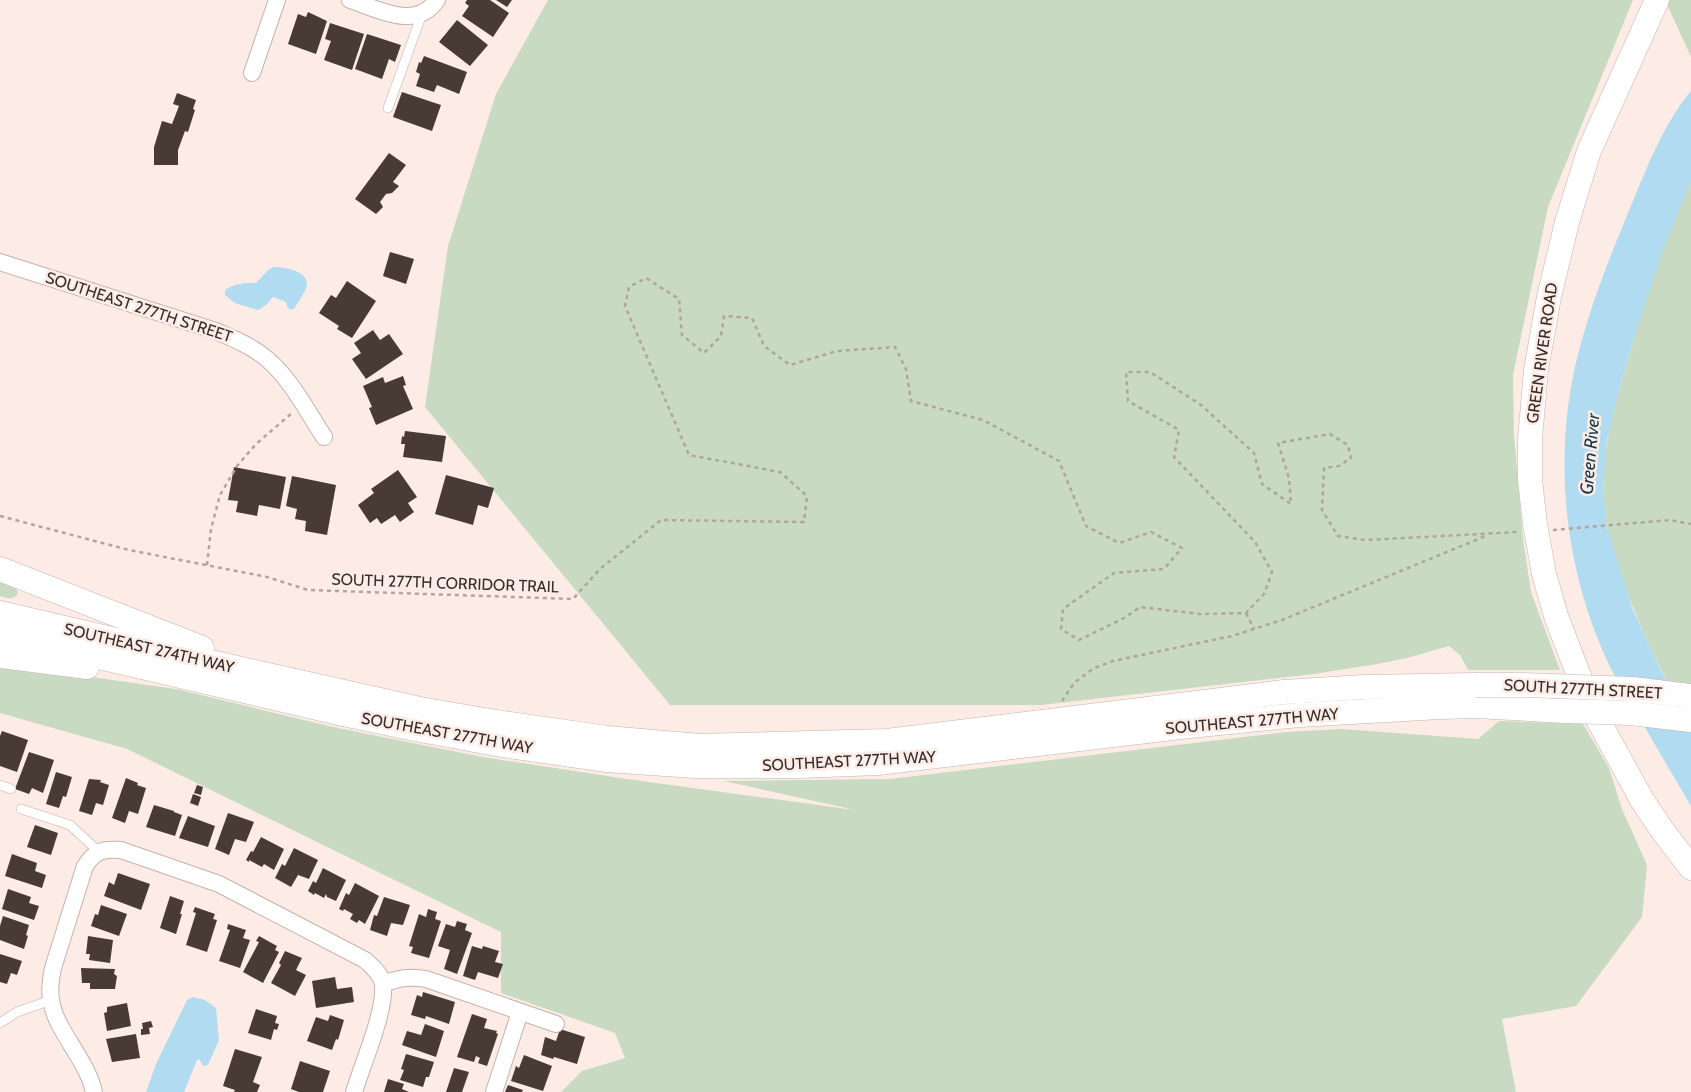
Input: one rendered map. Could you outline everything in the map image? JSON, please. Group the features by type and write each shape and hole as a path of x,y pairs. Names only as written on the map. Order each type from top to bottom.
{"main road":[{"name":"GREEN RIVER ROAD","path":"1657,0 1589,151 1573,198 1556,265 1536,370 1531,422 1530,480 1546,530 1544,574 1556,616 1591,707 1647,808 1691,868"},
{"path":"0,569 220,656 298,682"},
{"name":"SOUTHEAST 274TH WAY","path":"0,612 298,682"},
{"name":"SOUTHEAST 274TH WAY","path":"0,634 227,686"},
{"path":"0,656 227,686"},
{"name":"SOUTHEAST 277TH WAY","path":"298,682 420,709 496,722 607,738 700,746 887,741 1284,692 1364,687 1476,696"},
{"name":"SOUTH 277TH STREET","path":"1476,696 1523,685 1633,689 1691,696"},
{"name":"SOUTHEAST 277TH WAY","path":"227,686 343,714 496,744 605,760 694,766 800,766 878,763 1180,727 1299,715 1440,707 1476,696"},
{"name":"SOUTH 277TH STREET","path":"1476,696 1691,720"}],"street":[{"path":"252,73 277,0"},
{"path":"350,0 394,15 409,17 422,14 437,0"},
{"name":"SOUTHEAST 277TH STREET","path":"0,262 216,331 246,344 267,359 287,380 324,437"},
{"path":"94,1092 76,1050 56,1018 51,1000 50,984 53,968 82,875 90,858 98,852 121,850 219,884 365,960 374,969 380,977 382,984 382,1006 354,1092"},
{"path":"382,984 399,978 426,979 556,1024"},
{"path":"494,1092 520,1012"}],"lane":[{"path":"388,108 422,14"},
{"path":"0,785 11,789"},
{"path":"21,809 70,824 98,852"},
{"path":"0,1023 17,1012 51,1000"}],"path":[{"name":"SOUTH 277TH CORRIDOR TRAIL","path":"0,516 129,550 267,577 308,590 573,599 600,569 661,520 804,522 808,496 780,472 689,455 625,306 629,288 646,278 679,299 682,335 704,352 721,336 724,316 752,318 764,346 790,365 837,351 895,347 906,368 911,402 983,420 1059,461 1086,526 1119,543 1151,532 1182,548 1164,569 1114,573 1063,609 1061,629 1079,640 1140,608 1200,614 1246,613"},
{"path":"1254,629 1246,613 1264,594 1272,572 1255,542 1174,457 1179,430 1128,401 1126,372 1150,372 1201,405 1254,453 1262,484 1291,504 1289,478 1278,443 1330,434 1348,445 1350,458 1339,466 1324,468 1322,510 1338,536 1365,540 1546,530 1670,520 1691,524"},
{"path":"207,565 211,529 220,495 237,466 256,444 302,404"},
{"path":"1048,722 1074,683 1094,668 1113,661 1232,636 1282,620 1492,533"}],"green space":[{"path":"548,0 1633,0 1548,207 1513,375 1514,435 1523,539 1531,592 1560,670 1468,670 1460,655 1449,646 1407,658 1314,674 1041,705 670,705 425,407 448,246 496,94"},
{"path":"1665,0 1691,0 1691,57"},
{"path":"1691,181 1691,726 1653,654 1629,597 1608,533 1603,486 1606,448 1614,411 1642,311 1673,224"},
{"path":"0,582 15,588 18,592 17,595 10,598 0,596"},
{"path":"0,664 176,689 333,727 483,757 855,810 724,781 890,779 1287,732 1342,729 1478,739 1499,721 1583,724 1609,768 1622,809 1647,865 1642,917 1576,1006 1502,1019 1516,1092 561,1092 582,1071 625,1058 615,1033 501,993 501,932 127,749 0,713"}],"water":[{"name":"Green River","path":"1691,91 1691,181 1662,252 1632,345 1607,441 1603,486 1607,527 1633,610 1661,671 1691,726 1691,806 1613,673 1596,635 1583,596 1573,556 1567,514 1565,473 1570,391 1589,316 1613,250 1654,152 1680,105"},
{"path":"273,267 294,270 306,279 305,290 294,309 291,310 286,302 273,297 258,310 235,303 225,295 225,290 232,286 256,283"},
{"path":"193,997 205,1000 216,1008 219,1040 208,1065 203,1066 199,1059 197,1060 184,1092 146,1092 156,1064 187,1000"}],"building":[{"path":"467,0 490,0 509,13 493,37 462,16 469,6 465,3"},
{"path":"496,0 512,0 507,7"},
{"path":"308,12 327,21 316,54 288,44 298,14 306,17"},
{"path":"457,20 488,45 470,66 439,42"},
{"path":"330,23 364,34 352,70 324,60 331,41 325,39"},
{"path":"367,34 401,45 395,62 389,59 382,79 355,69"},
{"path":"424,56 467,72 459,94 437,85 434,92 416,86 420,74 416,72 419,62 421,63"},
{"path":"402,92 441,105 432,131 393,117"},
{"path":"177,93 196,100 188,132 185,131 178,150 178,165 154,165 154,147 162,121 172,124 179,106 173,104"},
{"path":"389,153 406,165 393,182 399,186 392,193 386,194 380,202 383,207 376,214 355,199"},
{"path":"390,252 414,259 406,284 383,276"},
{"path":"347,281 376,301 352,338 337,329 339,326 319,313 331,295 336,298"},
{"path":"373,330 380,340 389,334 403,354 366,379 352,359 361,353 354,343"},
{"path":"403,376 406,385 403,386 413,409 376,425 369,408 372,407 363,386 383,377 385,383"},
{"path":"405,431 446,436 442,462 403,457 405,444 401,444"},
{"path":"234,467 286,477 280,509 259,505 257,516 236,512 238,501 228,500"},
{"path":"398,470 417,497 408,503 414,512 400,522 395,515 381,524 377,518 370,523 358,505 374,493 371,489"},
{"path":"446,475 494,488 488,508 478,505 473,525 435,514"},
{"path":"292,476 336,485 327,535 305,531 306,521 295,519 297,509 286,506"},
{"path":"2,731 28,740 17,772 0,766 0,736"},
{"path":"29,752 54,760 43,793 32,788 29,794 15,789"},
{"path":"56,772 72,777 66,797 63,796 59,808 46,804"},
{"path":"126,778 146,788 138,814 129,811 125,823 112,818"},
{"path":"89,779 101,780 100,782 109,785 103,805 96,803 92,815 79,811"},
{"path":"197,785 203,787 201,795 194,793"},
{"path":"193,794 201,797 198,806 190,803"},
{"path":"154,805 182,815 175,836 146,827"},
{"path":"228,813 254,822 246,842 235,839 229,855 215,849"},
{"path":"188,816 215,826 208,847 179,838"},
{"path":"35,825 58,833 51,855 27,847"},
{"path":"261,837 284,849 274,870 264,864 262,867 246,860"},
{"path":"294,848 318,860 309,879 298,875 291,887 275,878 282,864 285,866"},
{"path":"12,854 37,863 35,871 46,875 42,888 5,876"},
{"path":"323,868 346,880 336,901 327,897 326,894 324,898 308,891 313,881 316,883"},
{"path":"118,873 150,884 141,910 104,896 109,882 114,885"},
{"path":"355,883 379,896 365,924 359,920 357,923 350,919 353,914 344,909 343,911 339,909 346,893 349,895"},
{"path":"8,889 31,897 29,903 39,906 34,920 2,909"},
{"path":"170,896 184,901 176,934 160,928"},
{"path":"384,897 410,905 403,925 391,923 387,936 370,930 374,915 377,916"},
{"path":"101,905 127,914 119,936 91,926 95,914 98,915"},
{"path":"195,907 215,914 213,919 217,920 207,952 186,945 196,913 193,912"},
{"path":"428,909 437,912 435,919 441,921 429,958 411,953 413,947 409,946 419,914 426,917"},
{"path":"3,916 29,925 24,949 0,940 0,926"},
{"path":"457,921 467,924 465,930 472,933 457,974 444,969 450,950 438,946 446,924 455,927"},
{"path":"228,924 246,930 243,938 250,940 240,968 219,961 230,930 227,929"},
{"path":"88,936 113,940 110,963 89,960 90,954 86,954"},
{"path":"259,936 277,946 275,950 279,952 263,983 243,972 259,942 256,941"},
{"path":"472,946 482,949 483,946 499,951 495,962 503,964 498,978 478,972 475,980 463,976"},
{"path":"285,951 302,958 296,970 306,975 295,996 271,983 281,965 279,963"},
{"path":"0,954 22,961 17,975 11,973 7,984 0,982"},
{"path":"81,968 115,969 114,974 117,976 115,989 90,989 90,983 82,983"},
{"path":"335,977 337,989 352,987 354,1002 316,1008 312,981"},
{"path":"423,992 455,1002 449,1024 426,1016 425,1019 411,1015 417,995 422,997"},
{"path":"127,1003 131,1026 107,1031 104,1013 107,1012 107,1007"},
{"path":"256,1009 277,1016 275,1023 279,1024 277,1030 274,1029 271,1040 248,1033"},
{"path":"472,1014 487,1019 484,1028 497,1031 496,1033 498,1034 487,1066 478,1063 480,1058 476,1056 474,1062 457,1057"},
{"path":"330,1015 344,1020 338,1040 336,1039 332,1050 307,1041 316,1017 328,1021"},
{"path":"151,1021 153,1027 149,1028 150,1034 141,1035 142,1023"},
{"path":"425,1024 444,1031 436,1057 402,1045 407,1031 421,1035"},
{"path":"560,1029 585,1037 577,1064 541,1055 545,1037 556,1041"},
{"path":"136,1034 140,1058 112,1062 106,1039"},
{"path":"235,1049 262,1057 253,1082 260,1085 257,1092 234,1092 235,1090 223,1086"},
{"path":"406,1054 434,1062 423,1087 400,1080 404,1070 401,1069"},
{"path":"524,1055 552,1066 543,1091 511,1081 516,1066 519,1068"},
{"path":"300,1061 330,1071 323,1092 299,1092 291,1089"},
{"path":"454,1068 469,1072 462,1092 446,1092"},
{"path":"388,1079 404,1084 402,1089 409,1092 384,1092"},
{"path":"508,1085 523,1090 522,1092 505,1092"}]}
